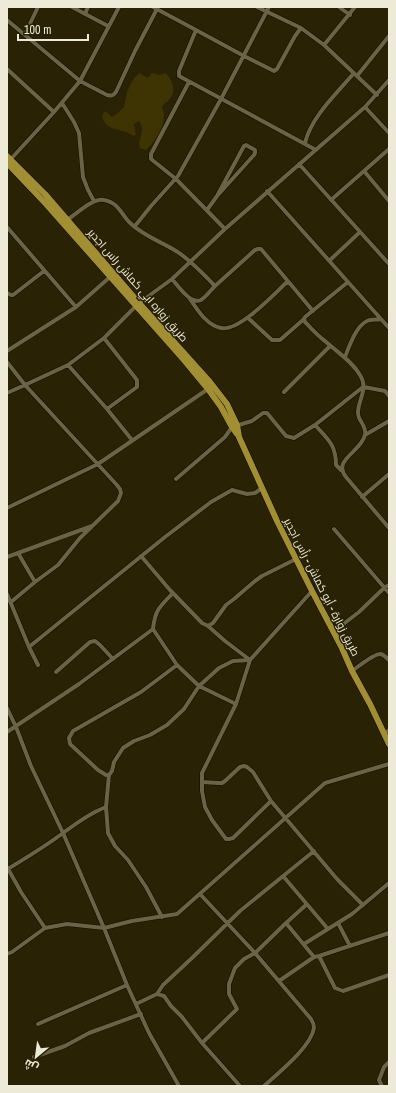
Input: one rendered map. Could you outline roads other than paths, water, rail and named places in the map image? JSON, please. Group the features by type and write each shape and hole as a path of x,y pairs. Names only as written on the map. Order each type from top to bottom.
{"main road":[{"name":"طريق زواره ابي كماش راس اجدير","path":"8,159 45,194 137,304 210,382 240,437"},
{"path":"8,159 110,277 137,304 160,333 224,406"},
{"name":"طريق زوارة - أبو كماش - رأس اجدير","path":"240,437 262,488 296,559 352,671 386,732 389,744"}],"street":[{"path":"24,34 38,7"},
{"path":"72,7 108,26"},
{"path":"85,14 88,7"},
{"path":"8,159 54,112 80,81 119,7"},
{"path":"257,7 268,9 301,28 324,45 377,95"},
{"path":"340,7 350,15"},
{"path":"324,45 355,7"},
{"path":"7,20 80,81 110,96 114,95 156,8 274,71 277,69 301,28"},
{"path":"135,226 176,179 221,99 268,9"},
{"path":"196,30 178,73 179,76 316,150"},
{"path":"305,143 307,134 314,121 389,36"},
{"path":"7,69 54,112"},
{"path":"7,393 68,365 104,338 137,304 172,279 225,229 365,107 389,80"},
{"path":"189,82 151,159 176,179 225,229"},
{"path":"62,103 80,133 83,177 94,201"},
{"path":"365,107 389,133"},
{"path":"207,210 217,196 255,153 255,150 246,145 244,146 217,196"},
{"path":"331,200 389,149"},
{"path":"299,164 389,264"},
{"path":"364,171 389,201"},
{"path":"268,191 389,328"},
{"path":"67,220 94,201 103,199 112,203 120,209 129,221 145,235 176,251 191,262 215,286"},
{"path":"7,227 76,307"},
{"path":"329,260 360,232"},
{"path":"190,299 199,301 203,299 215,286 258,248 263,250 313,311"},
{"path":"7,292 14,295 44,271"},
{"path":"7,351 76,307 110,277"},
{"path":"172,279 190,299 202,316 212,325 220,328 229,328 248,318 288,281"},
{"path":"248,318 272,340 280,340 305,317 348,282"},
{"path":"304,319 305,322 330,346 353,365 361,375 364,384 358,415 365,429 365,435 360,445 342,464 341,470"},
{"path":"345,357 360,327 368,321 381,319"},
{"path":"104,338 137,380 138,384 137,387 107,409"},
{"path":"284,392 330,346"},
{"path":"7,362 25,385 120,489 121,493 118,500 80,538 58,565 11,602"},
{"path":"68,365 132,440"},
{"path":"176,478 224,437 234,426 252,421 264,413 267,413 286,436 294,438 315,425 364,387 385,391 389,396"},
{"path":"7,508 98,464 208,389"},
{"path":"365,435 389,421"},
{"path":"315,425 332,444 336,457 336,465 389,528"},
{"path":"362,497 389,474"},
{"path":"29,647 141,556 211,502 232,490 247,494 262,488"},
{"path":"7,557 94,525"},
{"path":"334,529 389,593"},
{"path":"18,553 35,582"},
{"path":"141,556 172,593 202,622 250,660"},
{"path":"208,626 213,623 226,606 255,581 296,559"},
{"path":"333,632 359,612 389,584"},
{"path":"271,801 233,838 226,838 212,820 205,807 202,791 202,773 236,704 250,660 312,591"},
{"path":"172,593 158,608 153,629 177,665 199,686 236,704"},
{"path":"7,594 38,665"},
{"path":"7,732 113,659 153,629"},
{"path":"56,672 90,642 95,641 113,659"},
{"path":"352,671 379,654 385,656 389,660"},
{"path":"162,917 146,887 128,860 115,846 108,833 106,807 109,775 112,771 114,762 124,748 134,741 150,735 167,725 184,709 199,686 219,668 233,661 250,660"},
{"path":"109,775 106,775 98,770 70,744 69,738 72,731 141,692 177,665"},
{"path":"7,708 31,766 63,833 149,1034 179,1086"},
{"path":"7,954 44,928 66,924 104,928 132,921 177,914 324,783 389,764"},
{"path":"202,782 222,783 240,767 247,767 253,772 271,801 337,879 363,905"},
{"path":"44,928 21,892 8,868 63,833 89,814 106,807"},
{"path":"136,1004 157,994 163,985 240,911 314,851"},
{"path":"283,876 328,929"},
{"path":"304,944 363,905 389,883"},
{"path":"200,894 255,953 312,1019 314,1028 309,1040 302,1050 264,1086"},
{"path":"202,1043 237,1009 229,994 229,984 234,968 244,958 255,953 306,904"},
{"path":"338,922 350,946"},
{"path":"286,923 314,957"},
{"path":"279,981 314,957 389,933"},
{"path":"319,956 335,988 339,990 343,991 389,975"},
{"path":"38,1024 127,985"},
{"path":"157,994 164,996 202,1043 240,1086"},
{"path":"34,1057 65,1046 89,1033 141,1014"},
{"path":"382,1086 379,1080 384,1067 389,1062"}]}
